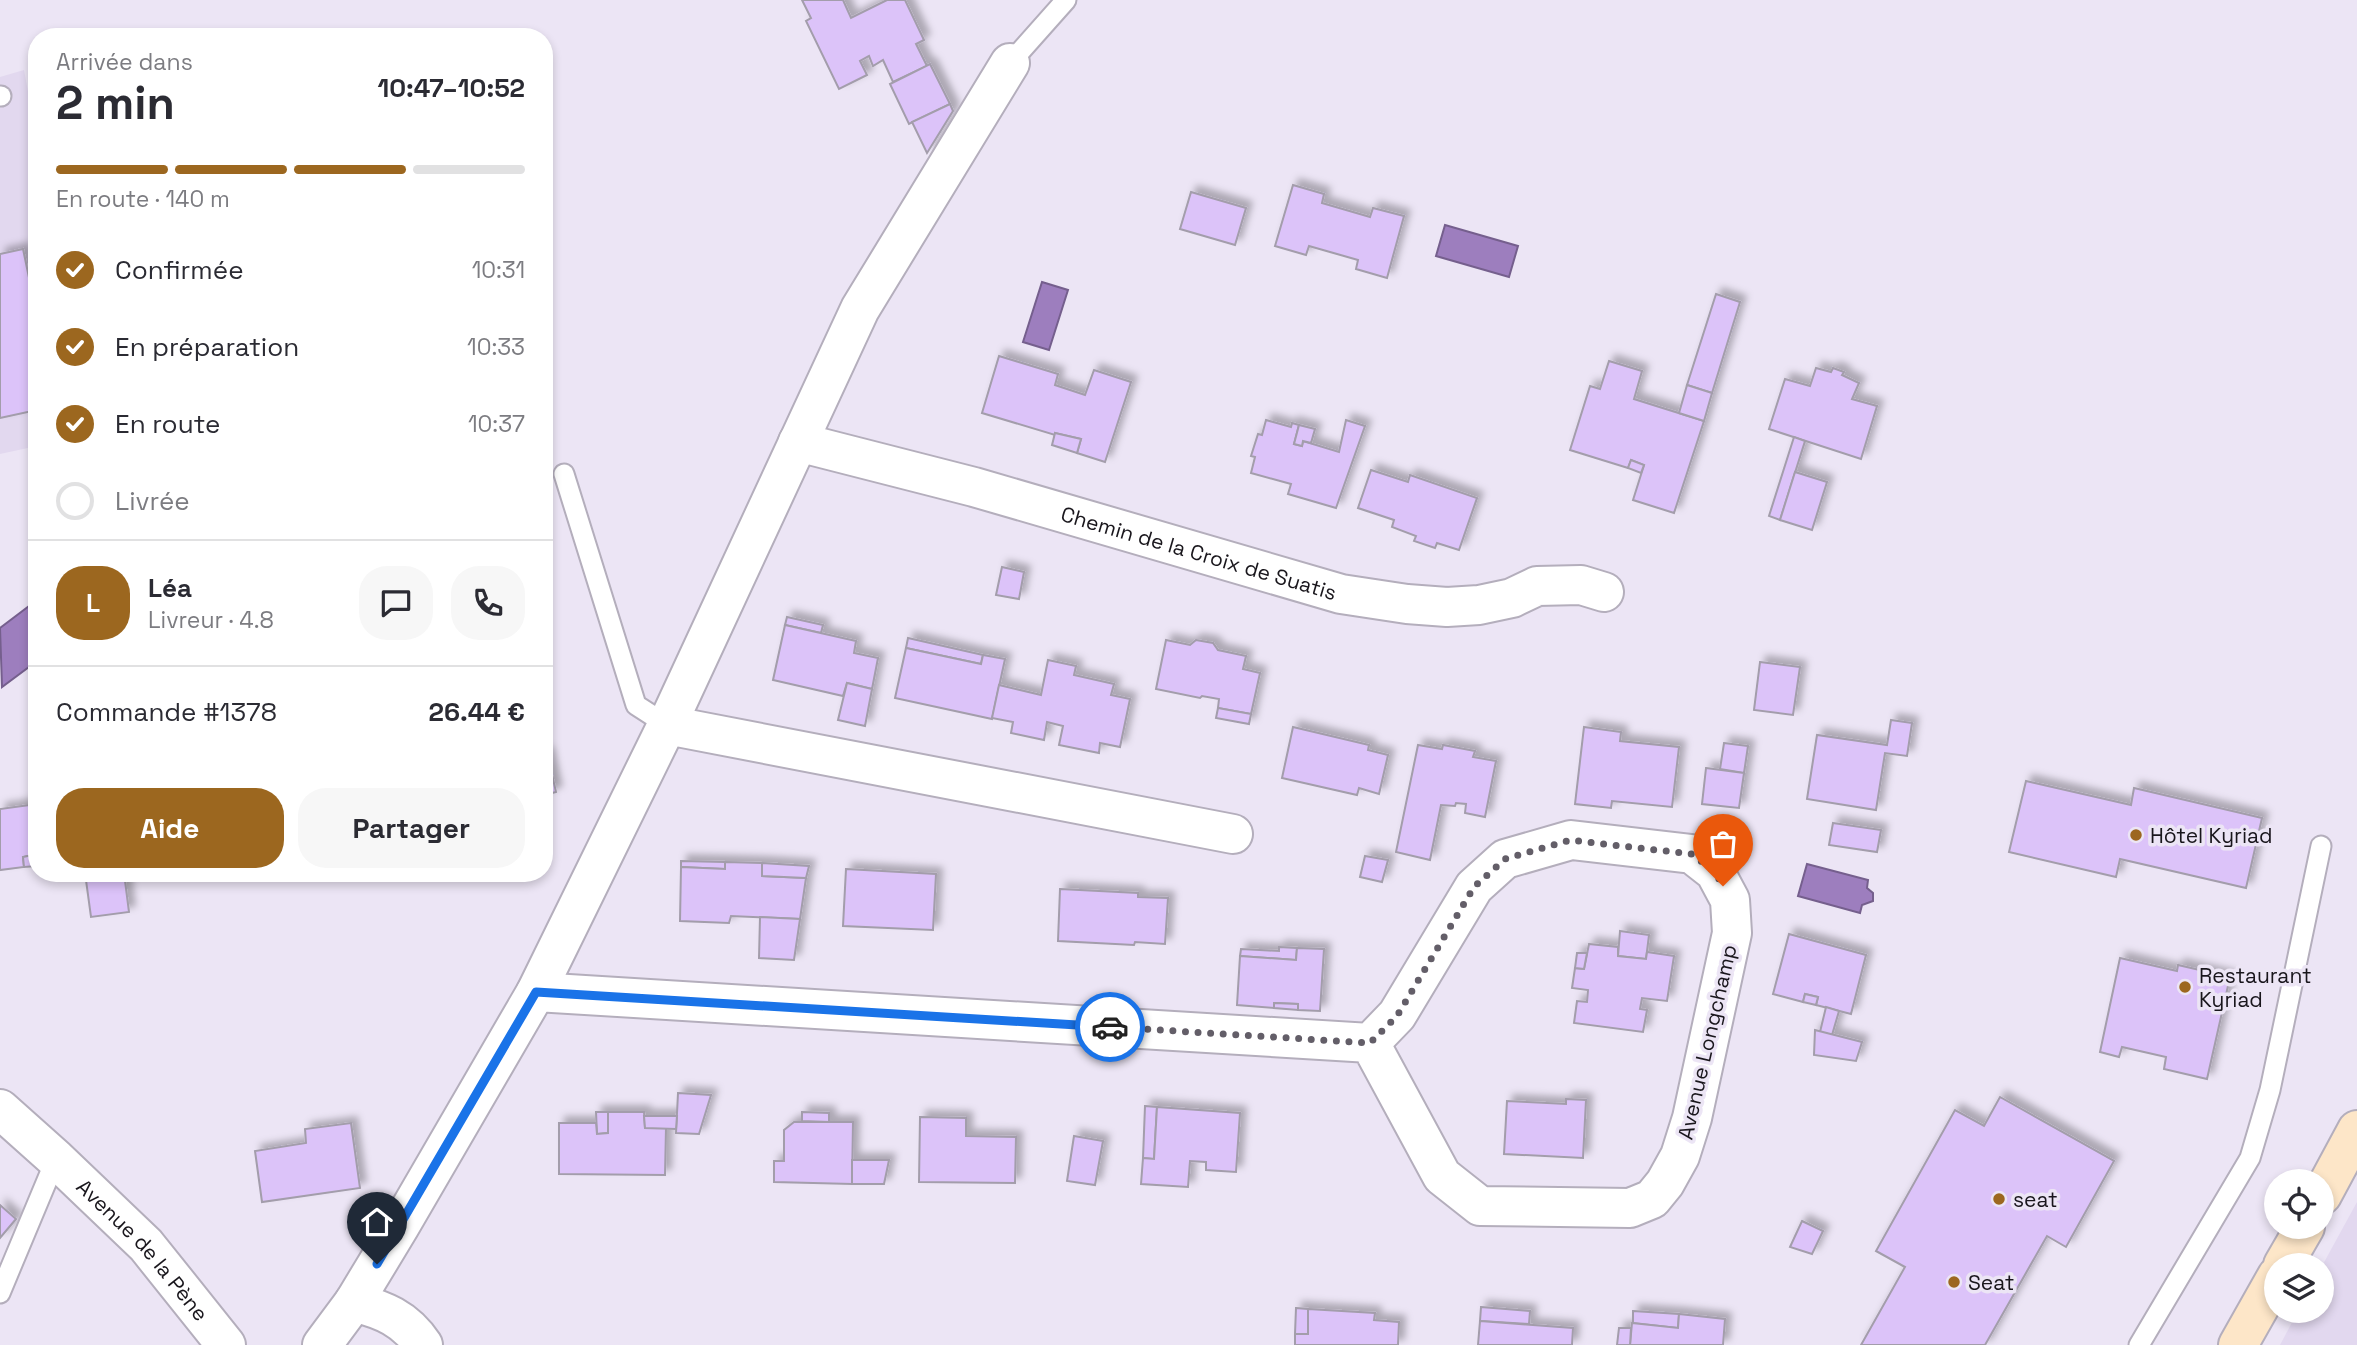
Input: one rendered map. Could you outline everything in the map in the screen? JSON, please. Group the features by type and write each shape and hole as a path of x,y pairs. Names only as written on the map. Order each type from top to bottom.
{"main road":[{"path":"2334,1173 2357,1130"},
{"path":"2238,1345 2264,1299"}],"street":[{"path":"322,1345 354,1302 536,992 667,725 860,309 1010,63"},
{"name":"Chemin de la Croix de Suatis","path":"798,442 974,487 1341,594 1447,607 1479,605 1512,598 1538,586 1581,585 1604,592"},
{"path":"667,725 1233,834"},
{"name":"Avenue Longchamp","path":"1571,840 1692,854 1715,872 1730,900 1732,933 1692,1118 1680,1156 1665,1184 1652,1199 1630,1209 1480,1206 1442,1176 1370,1043 1397,1016 1474,887 1505,859 1571,840"},
{"path":"536,992 1370,1043"},
{"name":"Avenue de la Pène","path":"0,1109 146,1245 226,1345"},
{"path":"354,1302 389,1312 423,1345"}],"lane":[{"path":"1010,63 1066,0"},
{"path":"564,474 636,705 667,725"},
{"path":"2139,1345 2250,1158 2270,1090 2321,846"},
{"name":"Avenue de la Pène","path":"0,1293 56,1159"}],"shaded area":[{"path":"24,70 28,91 28,448 0,454 0,77"},
{"path":"1445,225 1518,246 1509,277 1436,256"},
{"path":"1042,282 1068,290 1049,350 1023,342"},
{"path":"28,607 28,668 2,687 0,628"},
{"path":"1807,864 1868,880 1867,888 1873,893 1873,901 1862,905 1860,913 1798,896"},
{"path":"2357,1202 2357,1345 2280,1345 2292,1323 2334,1323 2334,1253 2329,1253"}],"building":[{"path":"802,0 843,0 851,18 887,0 905,0 924,40 916,44 927,66 893,82 883,60 873,66 869,56 860,61 867,75 839,89 806,21 811,18"},
{"path":"930,64 950,104 909,124 890,84"},
{"path":"950,104 953,111 927,153 912,122"},
{"path":"1293,185 1324,194 1322,203 1370,217 1373,208 1404,216 1387,278 1356,269 1358,260 1309,246 1306,255 1275,246"},
{"path":"1191,192 1246,208 1235,245 1180,229"},
{"path":"23,249 28,273 28,412 0,418 0,254"},
{"path":"1716,294 1740,302 1712,393 1687,385"},
{"path":"999,356 1058,374 1055,385 1085,395 1094,370 1131,382 1105,462 1077,453 1081,439 1055,435 982,413"},
{"path":"1609,361 1642,371 1634,399 1704,421 1674,513 1633,500 1644,465 1631,460 1628,468 1570,450 1590,386 1600,389"},
{"path":"1816,368 1831,372 1833,368 1844,372 1842,375 1859,383 1852,399 1877,406 1861,459 1769,429 1785,379 1810,386"},
{"path":"1687,385 1712,393 1704,421 1679,413"},
{"path":"1266,420 1291,427 1292,423 1299,425 1294,444 1302,446 1303,441 1339,452 1346,420 1365,426 1336,508 1288,494 1291,484 1251,473 1255,457 1251,456"},
{"path":"1299,425 1315,429 1311,443 1303,441 1302,446 1294,444"},
{"path":"1055,433 1081,439 1077,453 1052,445"},
{"path":"1794,437 1805,441 1780,520 1769,516"},
{"path":"1631,460 1644,465 1641,473 1628,468"},
{"path":"1371,470 1408,482 1410,475 1477,498 1459,550 1437,543 1435,548 1414,541 1416,536 1392,527 1394,520 1358,508"},
{"path":"1795,472 1827,482 1812,530 1780,520"},
{"path":"1002,567 1024,572 1019,599 996,595"},
{"path":"787,617 823,625 821,633 785,625"},
{"path":"785,625 856,641 854,653 878,658 872,689 847,683 843,696 773,680"},
{"path":"908,638 983,655 981,664 906,648"},
{"path":"1166,640 1190,645 1196,640 1213,643 1218,650 1246,656 1243,669 1260,673 1251,714 1218,708 1219,699 1156,689"},
{"path":"906,648 981,664 983,655 1005,659 992,719 895,698"},
{"path":"1048,660 1076,666 1074,675 1114,684 1111,695 1130,699 1120,747 1100,743 1099,753 1059,745 1063,726 1047,722 1044,740 1011,733 1013,722 992,718 999,685 1041,695"},
{"path":"1760,662 1800,667 1793,715 1754,710"},
{"path":"847,683 872,689 865,726 838,720"},
{"path":"1218,708 1251,714 1249,724 1216,718"},
{"path":"1891,720 1912,723 1907,756 1885,753 1876,810 1807,799 1817,735 1887,745"},
{"path":"1293,727 1369,745 1368,750 1388,755 1379,794 1359,788 1357,795 1282,778"},
{"path":"1584,727 1621,732 1620,741 1679,747 1672,807 1612,801 1611,808 1575,804"},
{"path":"1724,743 1748,746 1744,773 1720,769"},
{"path":"1418,745 1442,749 1443,745 1475,751 1473,757 1496,761 1485,817 1465,813 1466,804 1441,805 1430,860 1396,852"},
{"path":"1706,768 1744,773 1739,808 1702,804"},
{"name":"Hôtel Kyriad","path":"2026,781 2131,805 2134,788 2262,818 2246,888 2120,859 2116,877 2009,852"},
{"path":"28,805 28,856 23,857 24,867 0,870 0,809"},
{"path":"1833,823 1881,830 1877,852 1829,845"},
{"path":"28,856 28,867 24,867 23,857"},
{"path":"1365,856 1388,860 1382,882 1360,877"},
{"path":"681,861 725,862 725,869 681,867"},
{"path":"725,862 762,863 762,876 806,878 800,919 731,916 729,923 680,921 681,867 725,869"},
{"path":"762,863 809,866 806,878 762,876"},
{"path":"846,869 936,874 933,930 843,926"},
{"path":"86,882 125,882 129,912 91,917"},
{"path":"1060,889 1138,893 1138,897 1168,898 1165,944 1058,941"},
{"path":"760,917 800,919 794,960 759,958"},
{"path":"1620,931 1649,935 1646,959 1618,956"},
{"path":"1789,934 1866,955 1851,1014 1816,1005 1818,997 1805,994 1803,1002 1773,994"},
{"path":"1589,944 1618,947 1618,956 1646,959 1647,952 1674,956 1667,1001 1642,998 1640,1009 1647,1010 1643,1032 1574,1023 1577,1001 1587,1002 1588,990 1572,988 1575,968 1584,969"},
{"path":"1279,947 1297,948 1296,960 1240,956 1241,949 1279,951"},
{"path":"1297,948 1324,949 1320,1011 1298,1010 1298,1004 1274,1003 1274,1008 1237,1005 1240,956 1296,960"},
{"path":"1577,953 1587,953 1584,969 1575,968"},
{"path":"2120,958 2177,971 2178,965 2230,977 2207,1079 2164,1069 2166,1057 2122,1047 2119,1057 2100,1052"},
{"path":"1805,994 1818,997 1816,1005 1803,1002"},
{"path":"1274,1003 1298,1004 1298,1010 1274,1008"},
{"path":"1826,1007 1839,1011 1832,1035 1820,1032"},
{"path":"1815,1030 1862,1042 1856,1061 1814,1055"},
{"path":"678,1093 711,1095 699,1134 676,1133"},
{"name":"seat","path":"2000,1097 2114,1161 2066,1247 2047,1236 1985,1345 1861,1345 1905,1267 1876,1251 1955,1110 1984,1126"},
{"path":"1566,1099 1586,1100 1583,1158 1504,1154 1507,1101 1566,1104"},
{"path":"1145,1106 1157,1107 1154,1159 1143,1158"},
{"path":"1157,1107 1240,1113 1236,1172 1206,1170 1206,1162 1190,1161 1188,1187 1141,1184 1143,1158 1154,1159"},
{"path":"596,1112 608,1112 608,1133 597,1134"},
{"path":"608,1112 644,1112 645,1128 666,1128 665,1175 559,1174 559,1123 596,1123 597,1134 608,1133"},
{"path":"802,1112 829,1113 829,1122 802,1121"},
{"path":"644,1116 677,1116 676,1129 645,1128"},
{"path":"920,1117 966,1118 966,1136 1016,1137 1015,1183 919,1182"},
{"path":"794,1122 853,1122 852,1184 774,1182 774,1161 784,1161 784,1130"},
{"path":"351,1123 360,1188 262,1202 255,1151 306,1143 305,1129"},
{"path":"1074,1136 1103,1141 1095,1185 1067,1181"},
{"path":"852,1160 889,1160 884,1184 852,1184"},
{"path":"0,1205 16,1219 0,1238"},
{"path":"1802,1221 1823,1231 1812,1254 1790,1247"},
{"path":"1481,1307 1530,1311 1529,1324 1480,1321"},
{"path":"1296,1308 1308,1309 1308,1334 1295,1334"},
{"path":"1308,1309 1375,1313 1374,1320 1399,1322 1398,1345 1295,1345 1295,1334 1308,1334"},
{"path":"1633,1311 1679,1314 1678,1328 1633,1323"},
{"path":"1679,1314 1725,1319 1723,1345 1630,1345 1632,1323 1678,1328"},
{"path":"1480,1321 1573,1328 1572,1345 1478,1345"},
{"path":"1619,1328 1631,1328 1630,1345 1617,1345"}],"way so far":[{"path":"1110,1027 1370,1043 1397,1016 1474,887 1505,859 1571,840 1692,854 1715,872 1723,886"}],"place":[{"name":"Hôtel Kyriad","path":"2136,835"},
{"name":"Restaurant Kyriad","path":"2185,987"},
{"name":"seat","path":"1999,1199"},
{"name":"Seat","path":"1954,1282"}],"route":[{"path":"377,1264 536,992 1110,1027"}]}
